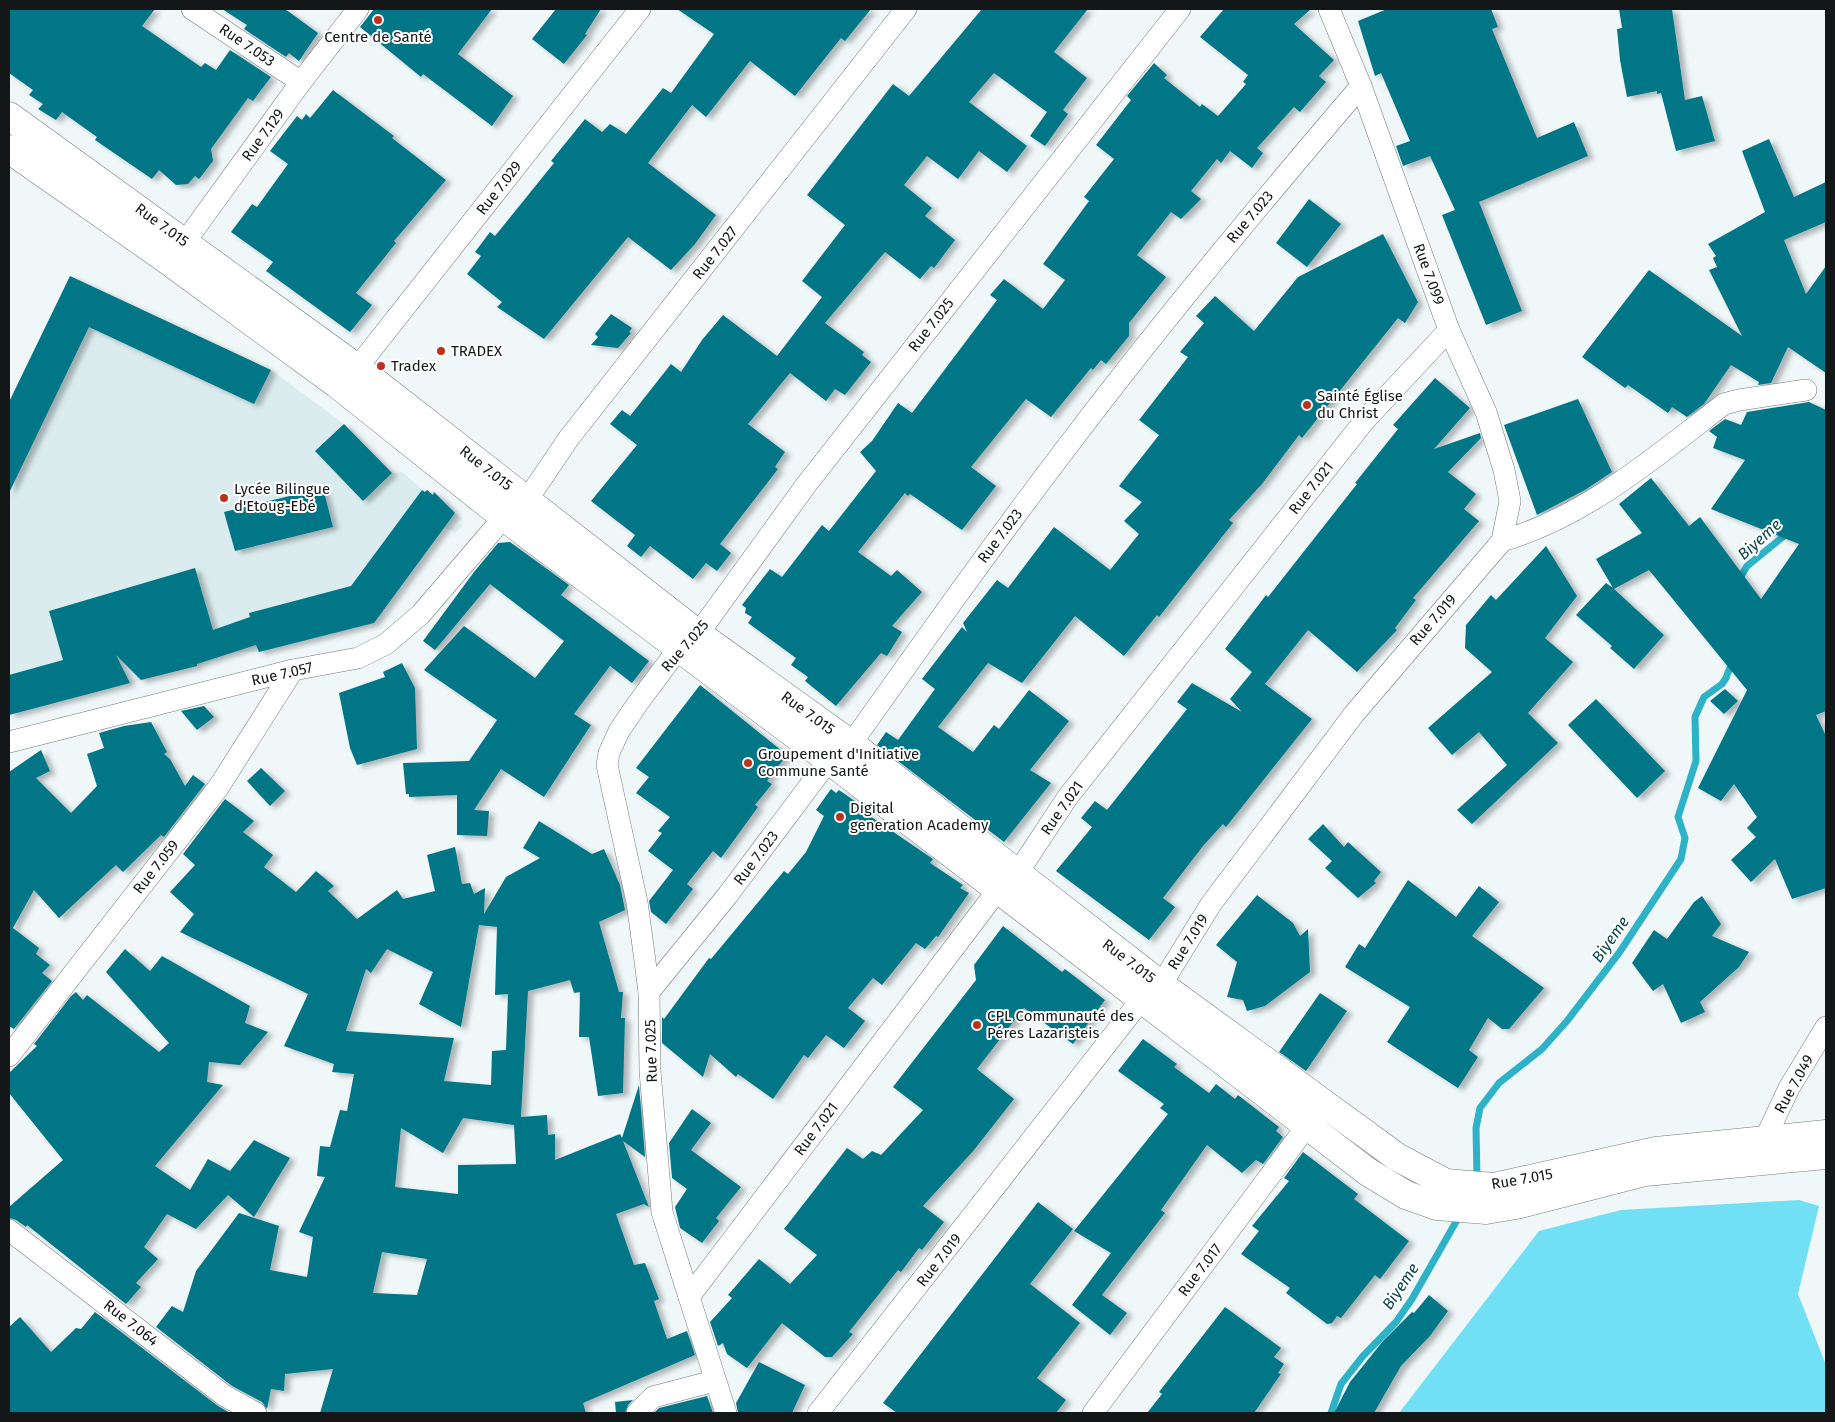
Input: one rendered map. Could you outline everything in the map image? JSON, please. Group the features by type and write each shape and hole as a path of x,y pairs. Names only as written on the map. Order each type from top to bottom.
{"main road":[{"name":"Rue 7.015","path":"9,116 175,251 347,376 527,500 829,760 1007,882 1151,993 1307,1126 1368,1172 1406,1195 1490,1198 1516,1205 1645,1172 1826,1155"},
{"name":"Rue 7.015","path":"9,150 175,251"},
{"name":"Rue 7.015","path":"347,376 504,517 689,641 851,744 1007,882"},
{"name":"Rue 7.015","path":"1151,993 1328,1108 1397,1157 1441,1195"},
{"name":"Rue 7.015","path":"1490,1198 1656,1151 1826,1134"}],"street":[{"name":"Rue 7.053","path":"192,9 301,82"},
{"name":"Rue 7.129","path":"175,251 358,9"},
{"name":"Rue 7.029","path":"347,376 640,9"},
{"name":"Rue 7.027","path":"504,517 527,500 569,438 906,9"},
{"name":"Rue 7.025","path":"726,1413 714,1381 662,1212 650,1071 649,992 637,902 607,765 609,753 619,731 806,485 1180,9"},
{"name":"Rue 7.099","path":"1329,9 1361,86 1449,330 1486,412 1504,470 1510,501 1502,541"},
{"name":"Rue 7.023","path":"649,992 727,896 829,760 851,744 990,548 1084,424 1241,226 1361,86"},
{"name":"Rue 7.021","path":"689,1296 1007,882 1067,798 1364,420 1449,330"},
{"path":"1502,541 1551,523 1600,496 1627,479 1724,404 1806,390"},
{"name":"Rue 7.057","path":"9,742 294,670 358,658 386,644 422,614 504,517"},
{"name":"Rue 7.019","path":"818,1413 1151,993 1211,904 1354,714 1502,541"},
{"name":"Rue 7.059","path":"9,1056 218,788 294,670"},
{"name":"Rue 7.049","path":"1764,1141 1789,1088 1826,1027"},
{"name":"Rue 7.017","path":"1092,1413 1307,1126 1328,1108"},
{"name":"Rue 7.064","path":"9,1230 226,1396 256,1413"},
{"path":"637,1413 653,1397 714,1381"}],"shaded area":[{"name":"Lycée Bilingue d'Etoug-Ebé","path":"70,276 271,370 344,424 392,473 402,472 425,492 427,490 432,495 434,492 445,503 447,501 456,510 454,512 462,519 459,522 463,526 456,532 444,528 376,621 259,652 235,652 197,666 9,715 9,402"},
{"path":"1799,1200 1819,1206 1798,1294 1826,1365 1826,1413 1399,1413 1539,1231 1621,1210"}],"building":[{"path":"9,9 155,9 142,26 201,67 205,63 216,70 230,50 271,77 253,101 248,98 211,149 213,161 199,179 195,176 188,184 176,185 159,170 152,179 95,140 97,137 62,112 56,120 38,109 43,104 29,95 33,90 9,73"},
{"path":"222,9 285,9 318,33 299,61 289,53 286,57 244,29 247,25"},
{"path":"374,9 492,9 458,54 513,96 492,126 423,74 421,77 360,27"},
{"path":"556,9 601,9 585,34 587,35 564,64 532,39"},
{"path":"677,9 871,9 845,41 841,38 795,96 750,61 706,117 692,105 648,163 716,215 695,244 671,270 628,237 544,339 497,307 502,302 467,274 481,256 475,252 490,232 495,236 554,163 551,161 585,119 602,132 610,124 626,134 663,88 671,93 714,34"},
{"path":"982,9 1088,9 1054,52 1087,78 1063,110 1068,114 1045,146 1030,136 1047,112 994,73 969,102 1027,146 1007,172 979,151 958,179 927,156 904,185 932,208 925,216 955,240 934,268 931,266 920,279 885,252 825,323 864,352 862,355 871,362 845,395 835,389 826,401 790,373 748,424 785,452 775,467 778,469 720,544 731,553 717,571 706,563 693,579 650,546 641,557 627,546 635,535 591,501 637,445 610,424 622,410 630,416 671,364 681,372 702,340 723,315 777,356 822,297 802,281 845,225 807,195 893,84 909,96"},
{"path":"1224,9 1311,9 1294,24 1334,60 1319,76 1326,82 1300,112 1294,107 1257,148 1263,153 1252,168 1230,151 1221,163 1217,159 1191,191 1201,199 1181,219 1171,212 1137,255 1166,277 1129,323 1129,336 1106,364 1101,360 1093,370 1091,368 1051,417 1026,399 971,467 996,486 962,530 910,494 908,496 905,493 858,552 891,576 897,570 922,592 892,626 902,632 887,656 881,653 836,706 805,681 808,677 791,665 796,658 748,623 752,617 745,613 746,608 742,605 770,569 782,577 822,525 829,531 876,471 860,452 872,441 898,403 912,413 997,300 990,295 1004,279 1043,309 1065,280 1043,264 1089,201 1084,197 1114,159 1096,145 1131,100 1127,96 1154,63 1167,75 1164,78 1200,107 1202,104 1218,116 1246,84 1243,82 1248,75 1200,37"},
{"path":"1387,9 1491,9 1498,27 1492,29 1537,138 1574,122 1588,156 1479,202 1522,311 1486,325 1442,215 1455,210 1430,156 1403,166 1396,146 1410,141 1381,73 1375,76 1358,21"},
{"path":"1619,9 1672,9 1685,100 1702,96 1715,141 1676,151 1661,93 1657,94 1657,91 1627,97 1620,60 1617,29 1622,28"},
{"path":"333,90 394,136 392,138 446,180 394,241 396,243 356,293 372,305 350,332 266,271 273,262 231,232 252,204 257,207 288,164 270,151 297,116 302,120 306,114 310,118"},
{"path":"1769,139 1794,197 1826,182 1826,222 1784,240 1806,294 1826,266 1826,373 1788,347 1771,383 1758,385 1759,382 1731,365 1704,404 1687,417 1672,407 1668,413 1628,385 1625,388 1582,357 1649,270 1742,336 1709,270 1717,267 1713,258 1716,256 1708,244 1765,212 1742,151"},
{"path":"1309,199 1341,224 1307,267 1276,243"},
{"path":"1383,234 1418,302 1405,323 1398,318 1302,438 1299,435 1262,484 1229,520 1233,523 1159,617 1157,615 1124,656 1075,616 1022,683 988,663 938,727 973,752 994,725 999,729 1029,690 1069,721 1030,770 1051,783 1004,842 877,745 886,732 898,740 935,689 922,679 962,627 967,632 963,623 997,580 1008,588 1054,527 1110,570 1139,534 1124,521 1142,502 1119,486 1159,435 1139,420 1188,357 1180,352 1204,323 1196,316 1215,296 1254,331 1298,277"},
{"path":"70,276 271,370 254,404 89,327 9,493 9,402"},
{"path":"611,314 632,328 629,332 631,333 618,348 591,345 598,337 595,334"},
{"path":"1435,378 1470,408 1434,449 1480,433 1481,438 1448,472 1476,494 1464,509 1479,521 1413,598 1416,600 1395,628 1397,630 1357,672 1308,630 1265,684 1312,719 1226,827 1223,824 1203,846 1163,898 1175,907 1149,940 1056,871 1092,827 1081,818 1095,801 1107,810 1187,709 1177,702 1192,683 1242,712 1230,699 1252,672 1225,649 1266,595 1268,597 1357,484 1355,483 1398,429 1393,425"},
{"path":"1578,399 1612,472 1585,490 1537,515 1504,425"},
{"path":"1809,402 1826,410 1826,711 1816,715 1826,736 1826,888 1792,899 1775,859 1751,882 1731,860 1756,837 1747,828 1757,817 1734,784 1721,801 1698,788 1747,690 1649,570 1614,589 1664,635 1634,669 1610,648 1612,646 1576,615 1606,583 1613,588 1596,559 1642,533 1619,504 1651,478 1689,526 1700,517 1761,599 1799,544 1711,509 1745,460 1713,448 1717,437 1709,431 1725,419 1741,425 1747,412"},
{"path":"344,424 392,473 363,501 315,451"},
{"path":"323,488 333,527 235,551 224,512"},
{"path":"422,490 425,492 427,490 433,495 434,492 455,513 374,623 259,652 256,645 197,664 197,666 141,680 116,655 130,683 9,715 9,675 63,660 49,611 195,568 213,630 250,617 249,613 351,586"},
{"path":"510,542 569,585 561,595 649,661 632,683 610,666 574,714 591,725 544,797 501,769 474,810 489,811 487,836 457,835 457,795 409,797 409,794 406,794 403,763 469,761 497,720 424,670 464,626 535,678 564,641 490,584 435,650 423,641 498,543"},
{"path":"1546,546 1577,596 1545,638 1573,662 1528,713 1558,743 1472,824 1457,810 1507,765 1479,732 1452,755 1428,728 1492,672 1465,648 1466,625 1491,595 1496,600"},
{"path":"402,663 415,688 417,749 357,765 350,748 339,693 385,677 383,672"},
{"path":"700,685 787,755 767,781 772,784 755,805 758,807 721,858 713,851 687,884 693,889 666,924 651,912 649,901 673,870 648,851 662,833 658,831 670,817 636,793 649,777 636,768"},
{"path":"1725,689 1738,701 1724,714 1710,701"},
{"path":"1596,699 1665,771 1637,798 1568,725"},
{"path":"204,706 214,717 197,730 181,711"},
{"path":"151,722 167,752 164,754 170,759 185,786 193,775 205,784 164,837 161,835 123,872 116,865 59,918 34,890 13,928 39,948 36,954 50,965 42,973 52,981 14,1029 9,1026 9,772 41,750 50,771 36,778 71,813 97,786 87,754 104,748 99,733 124,726"},
{"path":"261,768 285,791 270,806 247,781"},
{"path":"831,789 836,793 839,790 863,807 861,810 933,859 930,863 963,885 960,888 969,893 938,937 936,936 925,949 916,943 882,985 873,978 848,1008 865,1021 844,1048 826,1035 808,1058 804,1055 773,1099 738,1074 736,1077 710,1054 703,1077 662,1043 662,1017 664,1019 709,958 711,959 784,871 788,874 806,852 824,816 816,810"},
{"path":"225,799 254,821 243,832 273,855 264,867 296,892 316,871 334,886 328,891 357,919 397,890 403,899 435,891 427,855 455,847 462,884 470,883 474,894 485,888 484,914 506,877 540,858 523,848 539,821 592,854 604,849 620,885 625,910 599,922 619,992 623,992 621,1018 625,1018 623,1093 598,1096 589,1037 579,1037 580,992 574,993 570,980 528,991 521,1117 547,1115 548,1135 555,1134 555,1160 620,1134 622,1138 639,1085 645,1157 623,1141 649,1207 644,1204 616,1214 634,1265 645,1263 659,1299 654,1301 667,1339 687,1331 695,1355 583,1403 586,1413 320,1413 333,1369 285,1374 284,1391 271,1389 267,1409 262,1402 232,1386 156,1327 172,1306 183,1312 196,1271 239,1213 279,1226 270,1270 307,1277 313,1237 299,1232 325,1177 317,1176 320,1146 330,1147 340,1110 347,1111 354,1074 332,1072 334,1064 284,1046 308,994 180,932 194,914 170,892 195,865 183,854","holes":["479,925 497,927 495,995 508,994 506,1050 492,1051 491,1085 444,1081 454,1038 346,1031 366,969 371,973 387,949 433,972 419,1004 461,1027","463,1118 514,1125 516,1164 458,1165 458,1194 395,1187 401,1128 443,1153","382,1252 427,1259 417,1295 373,1293"]},
{"path":"1323,824 1344,847 1348,842 1381,872 1374,881 1376,883 1358,898 1325,868 1332,861 1308,839"},
{"path":"1408,880 1456,917 1479,886 1499,902 1472,936 1544,988 1509,1029 1502,1029 1488,1018 1469,1050 1478,1057 1458,1088 1387,1042 1410,1007 1345,967 1359,944 1365,948"},
{"path":"1257,895 1293,923 1300,936 1308,929 1310,972 1265,1006 1247,1011 1243,1000 1227,997 1237,962 1216,945"},
{"path":"1702,896 1721,924 1712,936 1749,952 1739,967 1700,1002 1705,1012 1681,1023 1663,984 1653,991 1632,963 1654,930 1667,939 1694,902"},
{"path":"1003,926 1062,972 1065,969 1105,1000 1073,1044 1024,1008 977,1069 1014,1099 974,1150 923,1206 944,1222 922,1250 919,1248 901,1272 898,1270 849,1332 853,1334 832,1357 825,1357 782,1323 747,1368 727,1354 723,1343 718,1346 710,1322 732,1298 728,1295 759,1259 790,1284 817,1255 784,1229 847,1148 863,1159 872,1151 881,1155 923,1110 893,1087 976,980 974,965"},
{"path":"125,949 150,971 162,956 250,1006 245,1023 268,1032 240,1065 209,1062 207,1082 223,1085 155,1166 190,1190 208,1159 230,1171 254,1140 290,1158 254,1217 228,1195 196,1229 167,1214 144,1247 158,1259 136,1283 141,1287 126,1304 27,1225 26,1227 16,1220 9,1218 9,1207 63,1160 9,1093 9,1073 37,1046 34,1044 71,996 76,992 83,1000 87,995 159,1052 169,1043 106,972"},
{"path":"1320,993 1347,1011 1306,1071 1279,1052"},
{"path":"1143,1039 1177,1064 1174,1067 1209,1093 1216,1084 1235,1099 1238,1095 1279,1127 1276,1131 1283,1137 1263,1164 1256,1160 1242,1173 1207,1145 1161,1210 1165,1213 1102,1295 1127,1313 1110,1335 1072,1305 1111,1253 1074,1231 1168,1114 1160,1108 1164,1104 1118,1071"},
{"path":"692,1109 711,1123 691,1150 741,1187 716,1218 719,1221 702,1243 680,1228 675,1207 687,1189 672,1178 669,1143"},
{"path":"1303,1152 1358,1194 1354,1199 1409,1241 1380,1279 1375,1275 1341,1318 1337,1316 1332,1323 1327,1324 1286,1293 1290,1288 1241,1254 1259,1231 1252,1226 1289,1181 1284,1178"},
{"path":"1038,1202 1073,1229 1030,1284 1080,1323 1037,1378 1066,1400 1056,1413 897,1413 883,1403"},
{"path":"1429,1295 1448,1311 1430,1336 1401,1366 1374,1413 1334,1413 1350,1382 1383,1341 1412,1312 1414,1313"},
{"path":"1225,1307 1281,1348 1274,1357 1284,1364 1278,1373 1281,1374 1254,1413 1147,1413 1162,1394 1159,1392"},
{"path":"95,1312 218,1406 230,1413 9,1413 9,1327 20,1317 51,1352 76,1328 81,1329"},
{"path":"759,1362 805,1385 792,1413 738,1413 736,1403"},
{"path":"707,1396 713,1413 654,1413 659,1408"},
{"path":"633,1400 628,1405 625,1413 616,1413 615,1402"}],"waterway":[{"name":"Biyeme","path":"1739,580 1747,566 1790,531"},
{"name":"Biyeme","path":"1477,1179 1476,1128 1480,1108 1499,1083 1542,1049 1567,1021 1619,953 1681,859 1685,838 1678,817 1696,761 1695,717 1704,697 1722,684 1732,662"},
{"name":"Biyeme","path":"1331,1413 1341,1384 1363,1356 1396,1322 1412,1299 1461,1213"}],"place":[{"name":"Centre de Santé","path":"378,20"},
{"name":"TRADEX","path":"441,351"},
{"name":"Tradex","path":"381,366"},
{"name":"Sainté Église du Christ","path":"1307,405"},
{"name":"Lycée Bilingue d'Etoug-Ebé","path":"224,498"},
{"name":"Groupement d'Initiative Commune Santé","path":"748,763"},
{"name":"Digital generation Academy","path":"840,817"},
{"name":"CPL Communauté des Péres Lazaristeis","path":"977,1025"}]}
